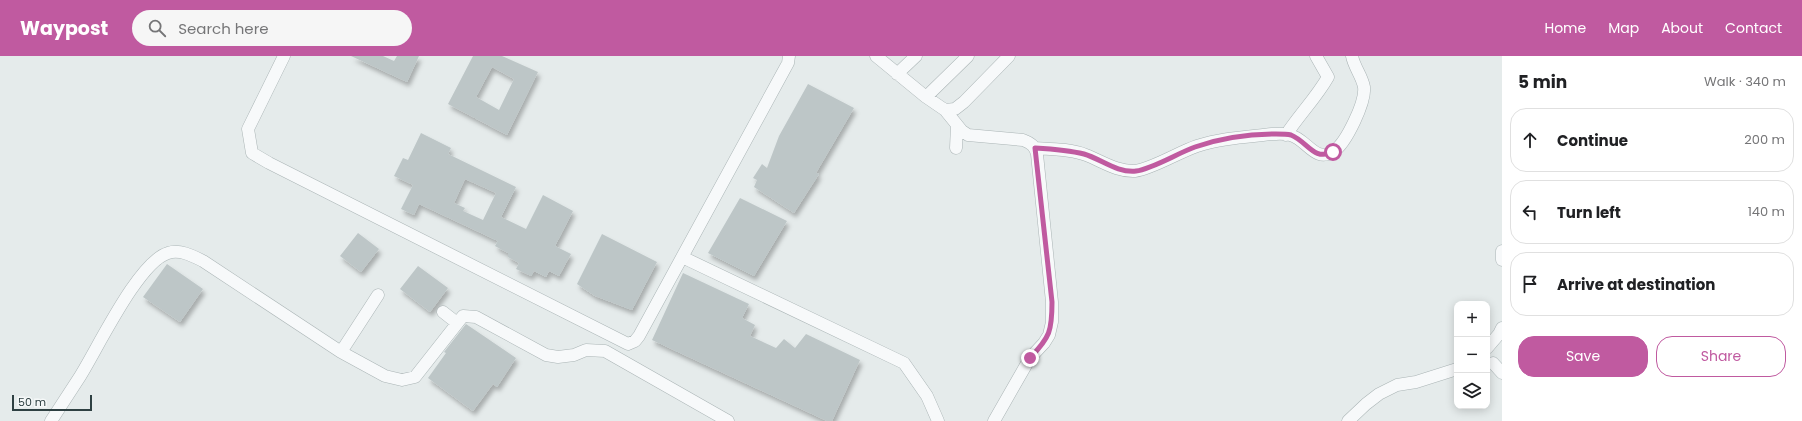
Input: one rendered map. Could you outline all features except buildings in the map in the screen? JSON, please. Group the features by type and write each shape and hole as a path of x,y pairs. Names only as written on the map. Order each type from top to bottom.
{"street":[{"path":"284,56 248,129 252,153 269,164 628,344 635,341 639,336 788,62 789,56"},
{"path":"876,56 926,97 945,110 962,131 973,137 1023,140 1030,142 1035,148 1052,302 1052,322 1049,335 1044,343 1030,358 994,421"},
{"path":"897,74 916,56"},
{"path":"926,97 968,56"},
{"path":"945,110 955,109 964,102 1009,56"},
{"path":"1286,135 1297,117 1319,92 1328,77 1316,56"},
{"path":"1035,148 1059,149 1085,154 1122,169 1136,171 1196,147 1226,138 1290,135 1304,143 1317,154 1325,156 1339,148 1355,120 1364,93 1364,85 1352,56"},
{"path":"956,148 957,125"},
{"path":"1502,251 1502,260"},
{"path":"51,421 80,378 125,299 153,261 169,253 184,253 203,261 341,352 385,376 402,380 415,377 463,316 476,317 546,355 558,357 574,355 586,350 605,351 728,421"},
{"path":"682,257 904,363 927,396 938,421"},
{"path":"341,352 378,295"},
{"path":"443,312 457,323"},
{"path":"1490,344 1502,328"},
{"path":"1493,363 1502,373"},
{"path":"1348,421 1379,394 1397,385 1416,382 1454,370"}],"route":[{"path":"1030,358 1044,343 1049,335 1052,322 1052,302 1037,154 1035,148 1059,149 1085,154 1105,164 1136,171 1196,147 1226,138 1276,134 1290,135 1304,143 1317,154 1325,156 1333,152"}]}
